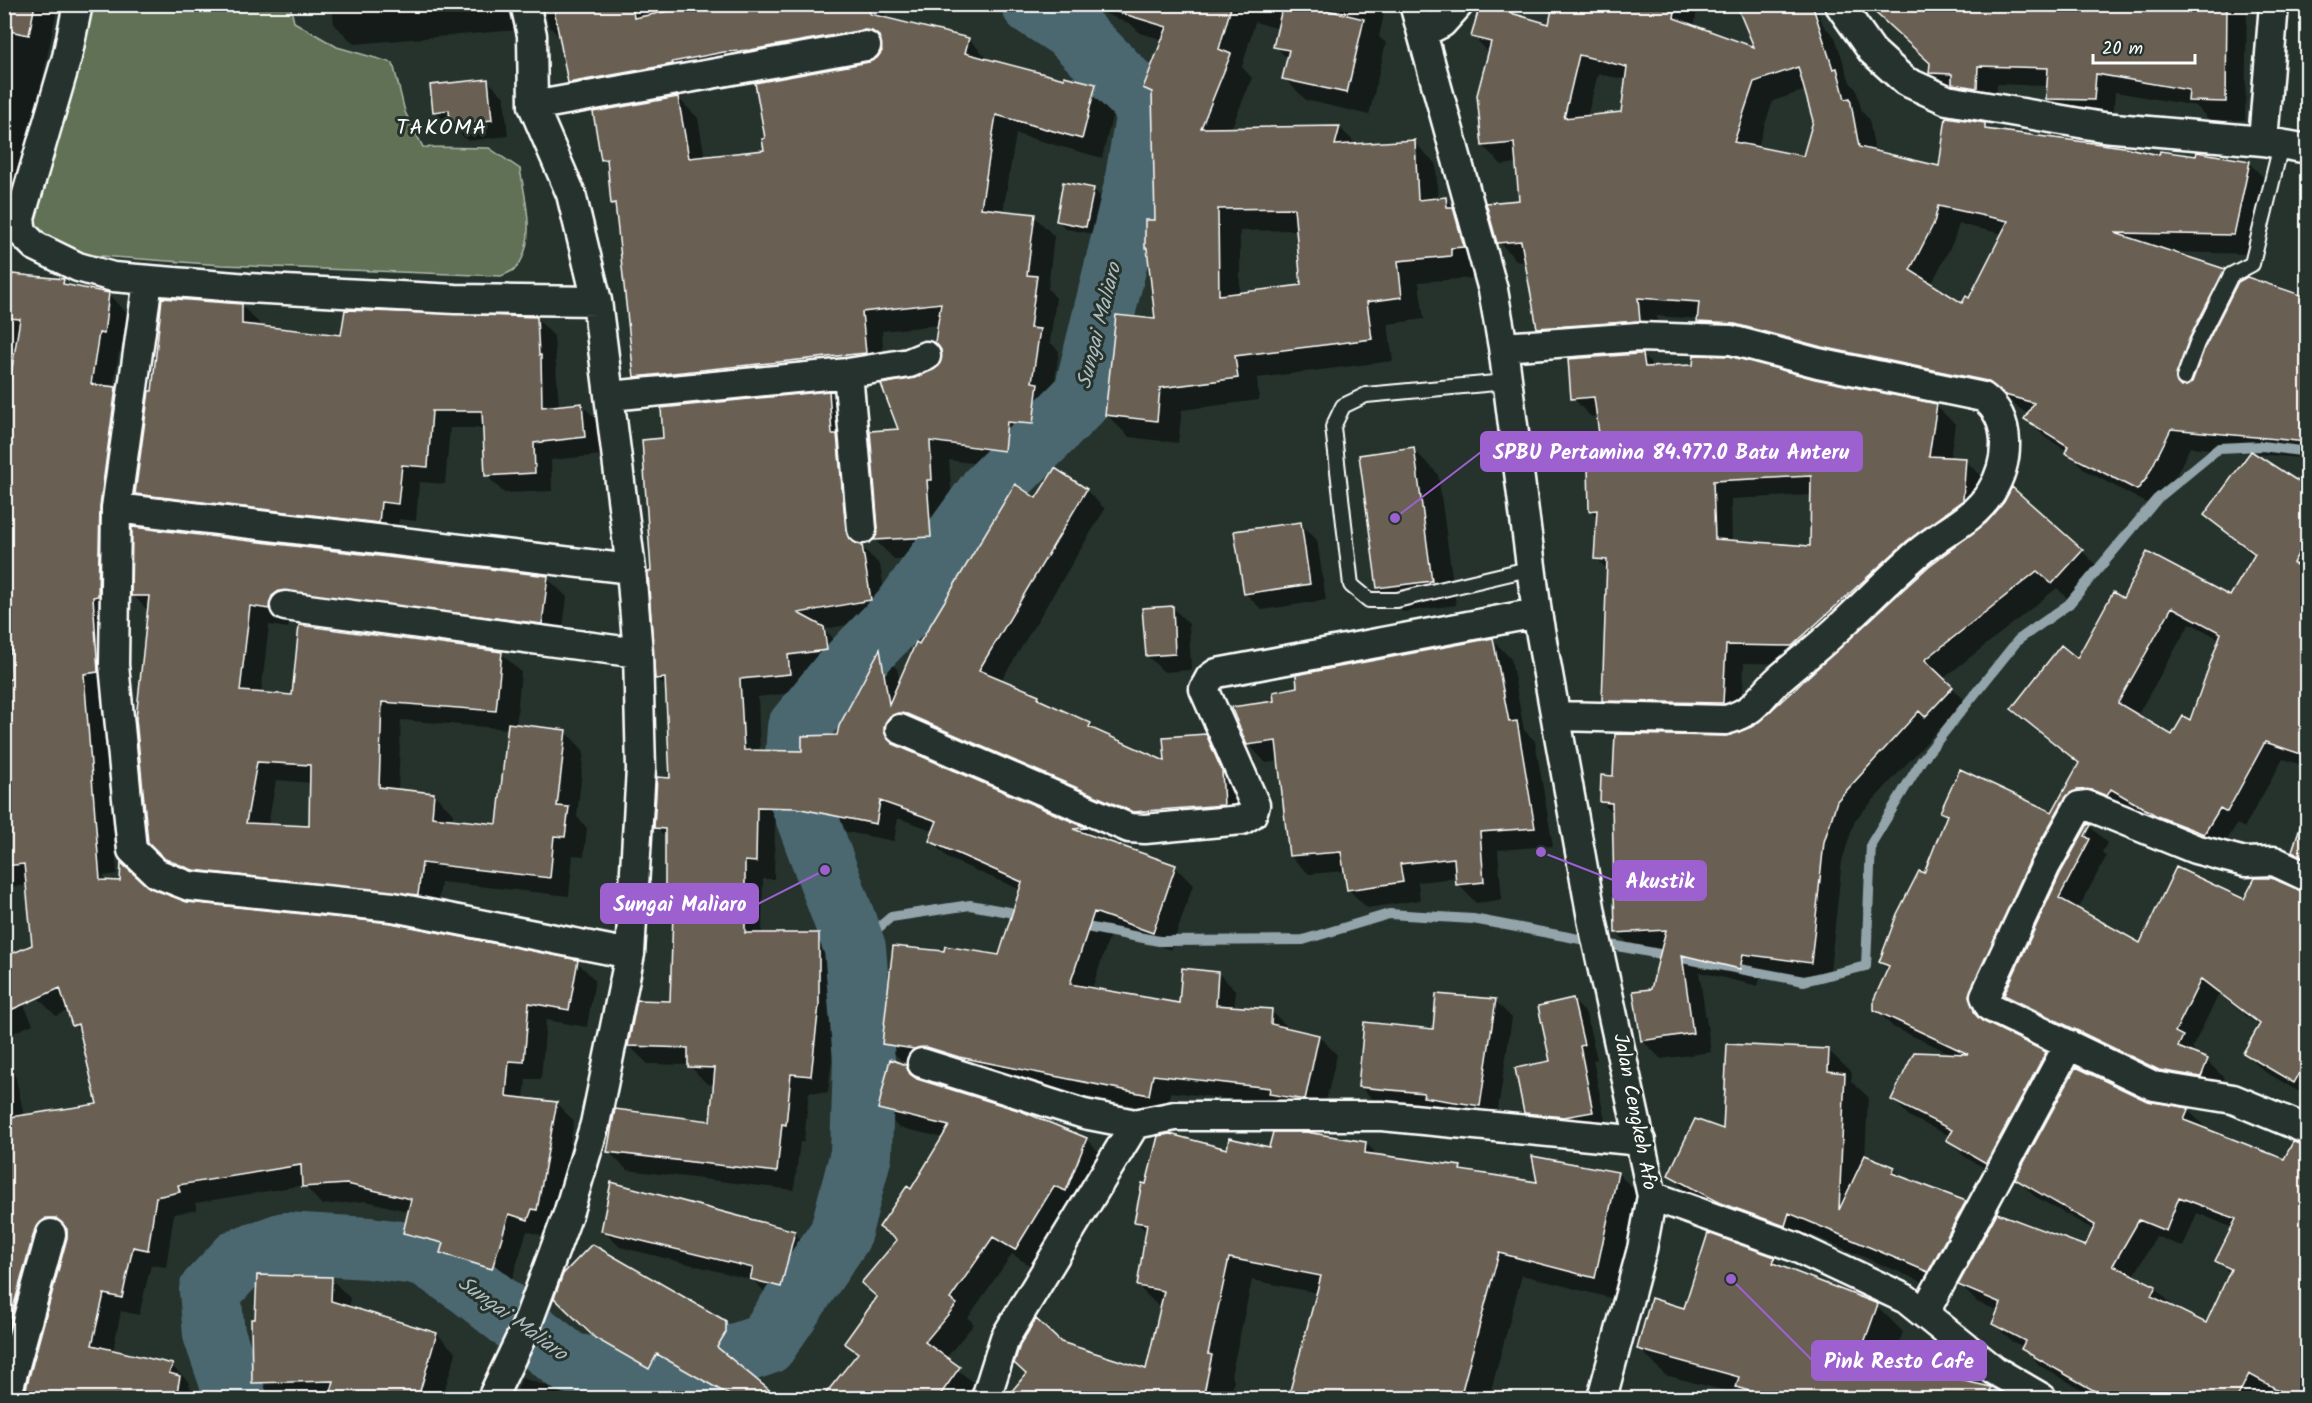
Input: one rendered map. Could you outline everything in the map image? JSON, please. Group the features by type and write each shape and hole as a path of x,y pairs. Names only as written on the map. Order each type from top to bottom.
{"street":[{"path":"78,4 67,57 20,218 22,233 35,246 86,270 113,277 148,281 455,299 597,301"},
{"path":"492,1398 526,1327 568,1214 595,1124 630,954 641,769 638,653 631,569 614,452 610,396 597,301 571,194 533,106 532,35 525,4"},
{"name":"Jalan Cengkeh Afo","path":"1414,4 1493,290 1503,347 1537,613 1593,924 1652,1196 1642,1249 1602,1398"},
{"path":"1422,33 1442,22 1460,4"},
{"path":"1839,4 1872,51 1905,81 1947,100 2103,127 2284,145 2274,4"},
{"path":"533,106 866,46"},
{"path":"148,281 116,508 114,665 132,850 156,873 189,886 393,907 630,954"},
{"path":"1503,347 1628,337 1731,340 1818,363 1983,398 2000,414 2005,442 1998,478 1984,502 1961,524 1919,552 1830,636 1776,681 1755,706 1742,715 1726,720 1556,716"},
{"path":"610,396 848,373 909,363 926,356"},
{"path":"848,373 862,529"},
{"path":"116,508 631,569"},
{"path":"285,606 638,653"},
{"path":"900,729 1129,828 1145,829 1242,820 1252,814 1255,805 1204,689 1210,678 1217,673 1537,613"},
{"path":"2307,877 2274,861 2245,862 2195,849 2086,805 2079,806 2045,867 1985,996 1990,1007 2154,1086 2233,1100 2307,1130"},
{"path":"1924,1312 2068,1046"},
{"path":"922,1063 1084,1114 1136,1124 1175,1116 1382,1116 1641,1141"},
{"path":"986,1398 1005,1338 1136,1124"},
{"path":"1652,1196 1795,1247 1906,1299 1994,1370 2042,1398"},
{"path":"6,1398 51,1234"}],"lane":[{"path":"2184,378 2197,343 2231,275 2252,264 2284,145"},
{"path":"1506,382 1366,395 1343,406 1333,427 1351,585 1369,600 1397,600 1532,568"}],"green space":[{"path":"65,5 290,5 294,22 337,47 393,63 405,112 423,147 489,148 520,169 528,219 527,245 523,257 516,268 501,276 222,265 60,253 27,235"}],"building":[{"path":"4,4 35,4 29,35 4,30"},
{"path":"553,4 632,4 634,18 703,4 868,4 870,14 969,38 965,53 1064,79 1064,76 1096,84 1082,139 996,115 981,208 1035,214 1027,275 1037,276 1030,328 1040,329 1032,382 1038,383 1033,424 1007,422 1004,451 930,441 932,480 927,480 931,537 874,540 878,528 870,431 898,429 881,384 915,378 939,366 941,350 935,342 941,303 862,312 866,353 634,377 615,203 611,204 607,159 601,160 593,112 678,97 689,158 764,150 762,139 765,138 755,83 869,62 877,58 882,51 879,36 872,31 863,30 750,50 724,52 672,62 673,64 568,83"},
{"path":"1118,4 1232,4 1219,49 1231,54 1201,128 1340,126 1335,145 1415,140 1418,200 1446,197 1447,207 1453,207 1464,247 1451,248 1451,256 1398,261 1402,297 1367,302 1372,339 1235,356 1238,378 1160,388 1157,421 1105,415 1116,315 1155,319 1147,248 1145,248 1145,220 1155,220 1152,92 1143,88 1167,27 1117,12","holes":["1294,208 1301,285 1219,295 1218,209"]},
{"path":"1283,4 1302,4 1364,19 1347,93 1282,79 1289,50 1273,47"},
{"path":"1480,4 1549,24 1553,4 1676,4 1674,18 1754,47 1736,4 1812,4 1833,69 1837,68 1845,99 1850,98 1859,147 1939,166 1946,117 1985,123 1985,129 2124,147 2159,155 2160,151 2196,156 2197,152 2250,161 2234,235 2115,233 2225,269 2189,339 2176,375 2177,383 2181,387 2192,382 2205,347 2238,282 2247,277 2307,297 2307,442 2171,429 2146,479 2137,490 2065,453 2068,446 2024,419 2034,403 2005,395 1987,381 1822,347 1735,324 1697,322 1699,302 1638,298 1640,321 1537,328 1521,241 1497,243 1486,203 1519,200 1514,143 1482,146 1477,95 1491,42 1471,37","holes":["1579,55 1627,67 1621,112 1564,118","1798,67 1813,121 1803,156 1734,142 1754,82","1938,206 2008,221 1969,298 1966,296 1962,303 1910,270 1934,223"]},
{"path":"1866,4 1981,4 2049,10 2050,4 2227,4 2226,102 2188,101 2189,90 2096,74 2094,100 2046,99 2048,68 1978,66 1977,88 1952,84 1952,74 1929,73 1930,63"},
{"path":"488,79 492,120 450,125 449,110 433,112 430,85"},
{"path":"1063,182 1094,188 1086,227 1056,221"},
{"path":"12,274 64,279 63,284 109,293 104,334 99,333 91,384 116,387 100,506 98,596 93,597 98,672 84,674 100,880 120,881 121,863 150,888 187,902 391,923 578,960 569,1010 529,1003 524,1062 509,1061 506,1096 557,1102 537,1210 532,1209 528,1220 509,1214 492,1269 440,1253 443,1243 403,1233 411,1199 347,1184 302,1187 301,1165 178,1185 180,1192 156,1197 148,1250 133,1247 122,1298 104,1294 92,1345 173,1364 169,1373 180,1376 176,1398 53,1398 25,1392 67,1238 67,1229 56,1218 46,1218 35,1229 4,1341 4,1118 97,1104 78,1024 72,1026 60,988 4,1013 4,957 32,945 24,864 4,866 4,680 11,679 9,545 4,545 4,418 20,319 7,318"},
{"path":"162,298 242,304 242,324 341,335 345,310 537,317 539,355 541,355 542,407 582,403 585,437 534,443 535,473 485,476 482,411 432,411 428,467 402,465 398,504 381,502 379,523 135,494 149,391 152,391"},
{"path":"1643,354 1645,367 1693,365 1694,355 1729,356 1815,379 1937,404 1929,456 1966,458 1963,500 1907,541 1792,646 1726,645 1723,703 1602,701 1607,560 1594,559 1597,510 1589,511 1588,464 1603,464 1594,397 1571,399 1568,359","holes":["1811,476 1810,546 1715,539 1713,481"]},
{"path":"829,391 832,434 837,434 846,530 849,539 862,545 871,600 798,613 824,627 827,650 788,655 790,674 740,679 744,750 802,751 802,736 837,735 839,726 880,649 889,704 916,642 919,644 1015,484 1036,498 1055,468 1087,489 979,670 1039,695 1038,699 1091,723 1089,727 1165,761 1163,737 1206,734 1222,771 1224,805 1133,812 907,714 898,713 890,716 885,723 884,731 893,744 1087,828 1073,829 1176,865 1153,933 1094,912 1070,984 1179,1003 1182,968 1218,972 1216,1005 1272,1009 1271,1024 1319,1035 1305,1100 1269,1094 1270,1088 1153,1075 1149,1095 959,1057 927,1047 914,1049 882,1044 893,946 944,951 945,946 999,955 1022,882 929,841 937,821 880,801 876,824 796,808 757,807 756,862 745,861 745,933 819,933 819,1005 811,1076 791,1074 786,1125 782,1124 777,1172 607,1152 615,1109 710,1121 715,1068 688,1067 688,1048 628,1046 637,1000 670,1001 673,913 665,913 665,829 654,828 657,777 670,778 665,678 655,679 648,572 651,571 642,440 663,438 661,408"},
{"path":"1414,447 1432,581 1377,588 1359,455"},
{"path":"2251,451 2307,487 2307,539 2293,563 2307,571 2307,756 2265,742 2227,812 2220,808 2204,834 2157,816 2111,789 2107,796 2092,790 2077,790 2065,798 2030,860 1969,995 1975,1014 1982,1021 2046,1052 1986,1163 1946,1140 1952,1130 1891,1100 1914,1052 1968,1054 1874,1010 1874,999 1889,966 1879,962 1897,914 1919,871 1924,873 1947,815 1940,812 1960,769 2052,812 2079,763 2011,709 2061,645 2077,658 2113,592 2123,598 2147,552 2230,596 2255,554 2204,515","holes":["2172,607 2221,633 2190,720 2183,716 2172,735 2118,703"]},
{"path":"2012,487 2083,550 2052,584 2037,571 1925,660 1953,687 1925,717 1919,711 1837,801 1824,842 1811,963 1743,954 1740,969 1682,955 1693,1033 1641,1041 1633,991 1651,989 1666,930 1615,933 1612,803 1600,802 1601,775 1613,776 1615,734 1726,736 1754,726 1929,566 1986,523 2004,502"},
{"path":"1301,522 1310,584 1244,594 1234,531"},
{"path":"132,527 548,576 542,624 279,591 272,596 269,609 250,606 240,691 292,695 299,625 502,652 496,711 382,702 379,787 434,793 432,817 497,824 508,723 566,730 557,806 569,807 565,837 554,836 550,878 422,863 418,895 193,870 165,859 148,842 136,719 149,596 131,596","holes":["257,762 310,765 309,826 246,823"]},
{"path":"1173,606 1175,654 1146,656 1142,608"},
{"path":"1493,638 1509,722 1517,721 1535,828 1480,832 1484,882 1456,885 1454,858 1400,864 1403,882 1347,890 1341,852 1289,856 1276,741 1247,745 1231,707 1274,701 1273,692 1297,687 1296,675"},
{"path":"2303,818 2307,819 2307,859 2292,851"},
{"path":"2088,824 2091,825 2085,836 2090,839 2059,898 2140,943 2176,867 2244,899 2255,878 2271,878 2307,893 2307,1060 2294,1083 2243,1053 2260,1024 2201,979 2175,1032 2183,1036 2178,1047 2208,1059 2201,1077 2159,1070 2004,995 2060,874"},
{"path":"1436,994 1496,999 1480,1106 1423,1097 1424,1093 1358,1087 1364,1022 1433,1029"},
{"path":"1573,998 1584,1045 1580,1046 1593,1112 1564,1117 1524,1113 1515,1068 1550,1061 1538,1006"},
{"path":"1727,1044 1829,1049 1828,1071 1845,1073 1839,1210 1865,1155 1895,1167 1892,1173 1966,1201 1928,1272 1789,1213 1785,1226 1718,1202 1668,1175 1695,1119 1723,1129"},
{"path":"890,1059 906,1065 910,1074 917,1079 1021,1111 1087,1138 1066,1191 1054,1186 1015,1250 993,1237 950,1299 957,1304 925,1342 960,1367 938,1398 822,1398 858,1353 844,1343 877,1297 861,1283 897,1240 879,1227 907,1186 911,1189 949,1126 878,1109"},
{"path":"2076,1067 2147,1101 2189,1108 2184,1120 2284,1159 2293,1142 2307,1146 2307,1398 2293,1398 2249,1374 2237,1398 2107,1398 2021,1349 2025,1341 1992,1324 2001,1303 1958,1285 1997,1213 2085,1246 2095,1225 2015,1179","holes":["2179,1197 2236,1219 2215,1261 2231,1269 2206,1323 2151,1296 2156,1286 2113,1265 2139,1220 2166,1231"]},
{"path":"1273,1132 1306,1132 1366,1142 1365,1153 1461,1166 1460,1170 1537,1182 1532,1156 1618,1172 1595,1278 1499,1253 1460,1398 1288,1398 1321,1276 1229,1258 1208,1354 1212,1355 1203,1398 1156,1398 1116,1390 1113,1398 1006,1398 1026,1374 1014,1363 1020,1345 1036,1319 1061,1342 1146,1369 1164,1291 1137,1286 1147,1224 1134,1222 1142,1183 1146,1184 1158,1136 1170,1134 1227,1149 1229,1138 1269,1147"},
{"path":"611,1182 795,1231 781,1287 750,1279 753,1268 601,1231"},
{"path":"1708,1233 1775,1257 1773,1263 1878,1304 1859,1357 1991,1387 1990,1398 1771,1398 1736,1387 1739,1377 1637,1349 1651,1298 1684,1308"},
{"path":"592,1244 726,1321 726,1332 717,1347 779,1398 734,1398 657,1354 649,1369 595,1338 554,1298 563,1274"},
{"path":"257,1275 332,1277 331,1301 437,1333 418,1398 329,1398 334,1381 252,1383 251,1319 255,1319"}],"waterway":[{"name":"Sungai Maliaro","path":"236,1398 214,1334 210,1291 240,1259 285,1243 369,1248 425,1255 470,1285 569,1363 658,1382 766,1344 840,1235 861,1154 864,1060 855,948 794,783 798,728 840,676 903,611 989,491 1084,396 1134,190 1148,107 1072,30 1032,4"},
{"path":"1076,925 1159,941 1303,940 1389,914 1473,919 1804,981 1866,966 1871,844 1922,760 2018,640 2069,604 2157,499 2219,448 2262,446 2308,452"},
{"path":"855,948 891,917 970,905 1026,915"}],"place":[{"name":"SPBU Pertamina 84.977.0 Batu Anteru","path":"1395,518"},
{"name":"Akustik","path":"1541,852"},
{"name":"Sungai Maliaro","path":"825,870"},
{"name":"Pink Resto Cafe","path":"1731,1279"}],"district":[{"name":"TAKOMA","path":"442,128"}]}
